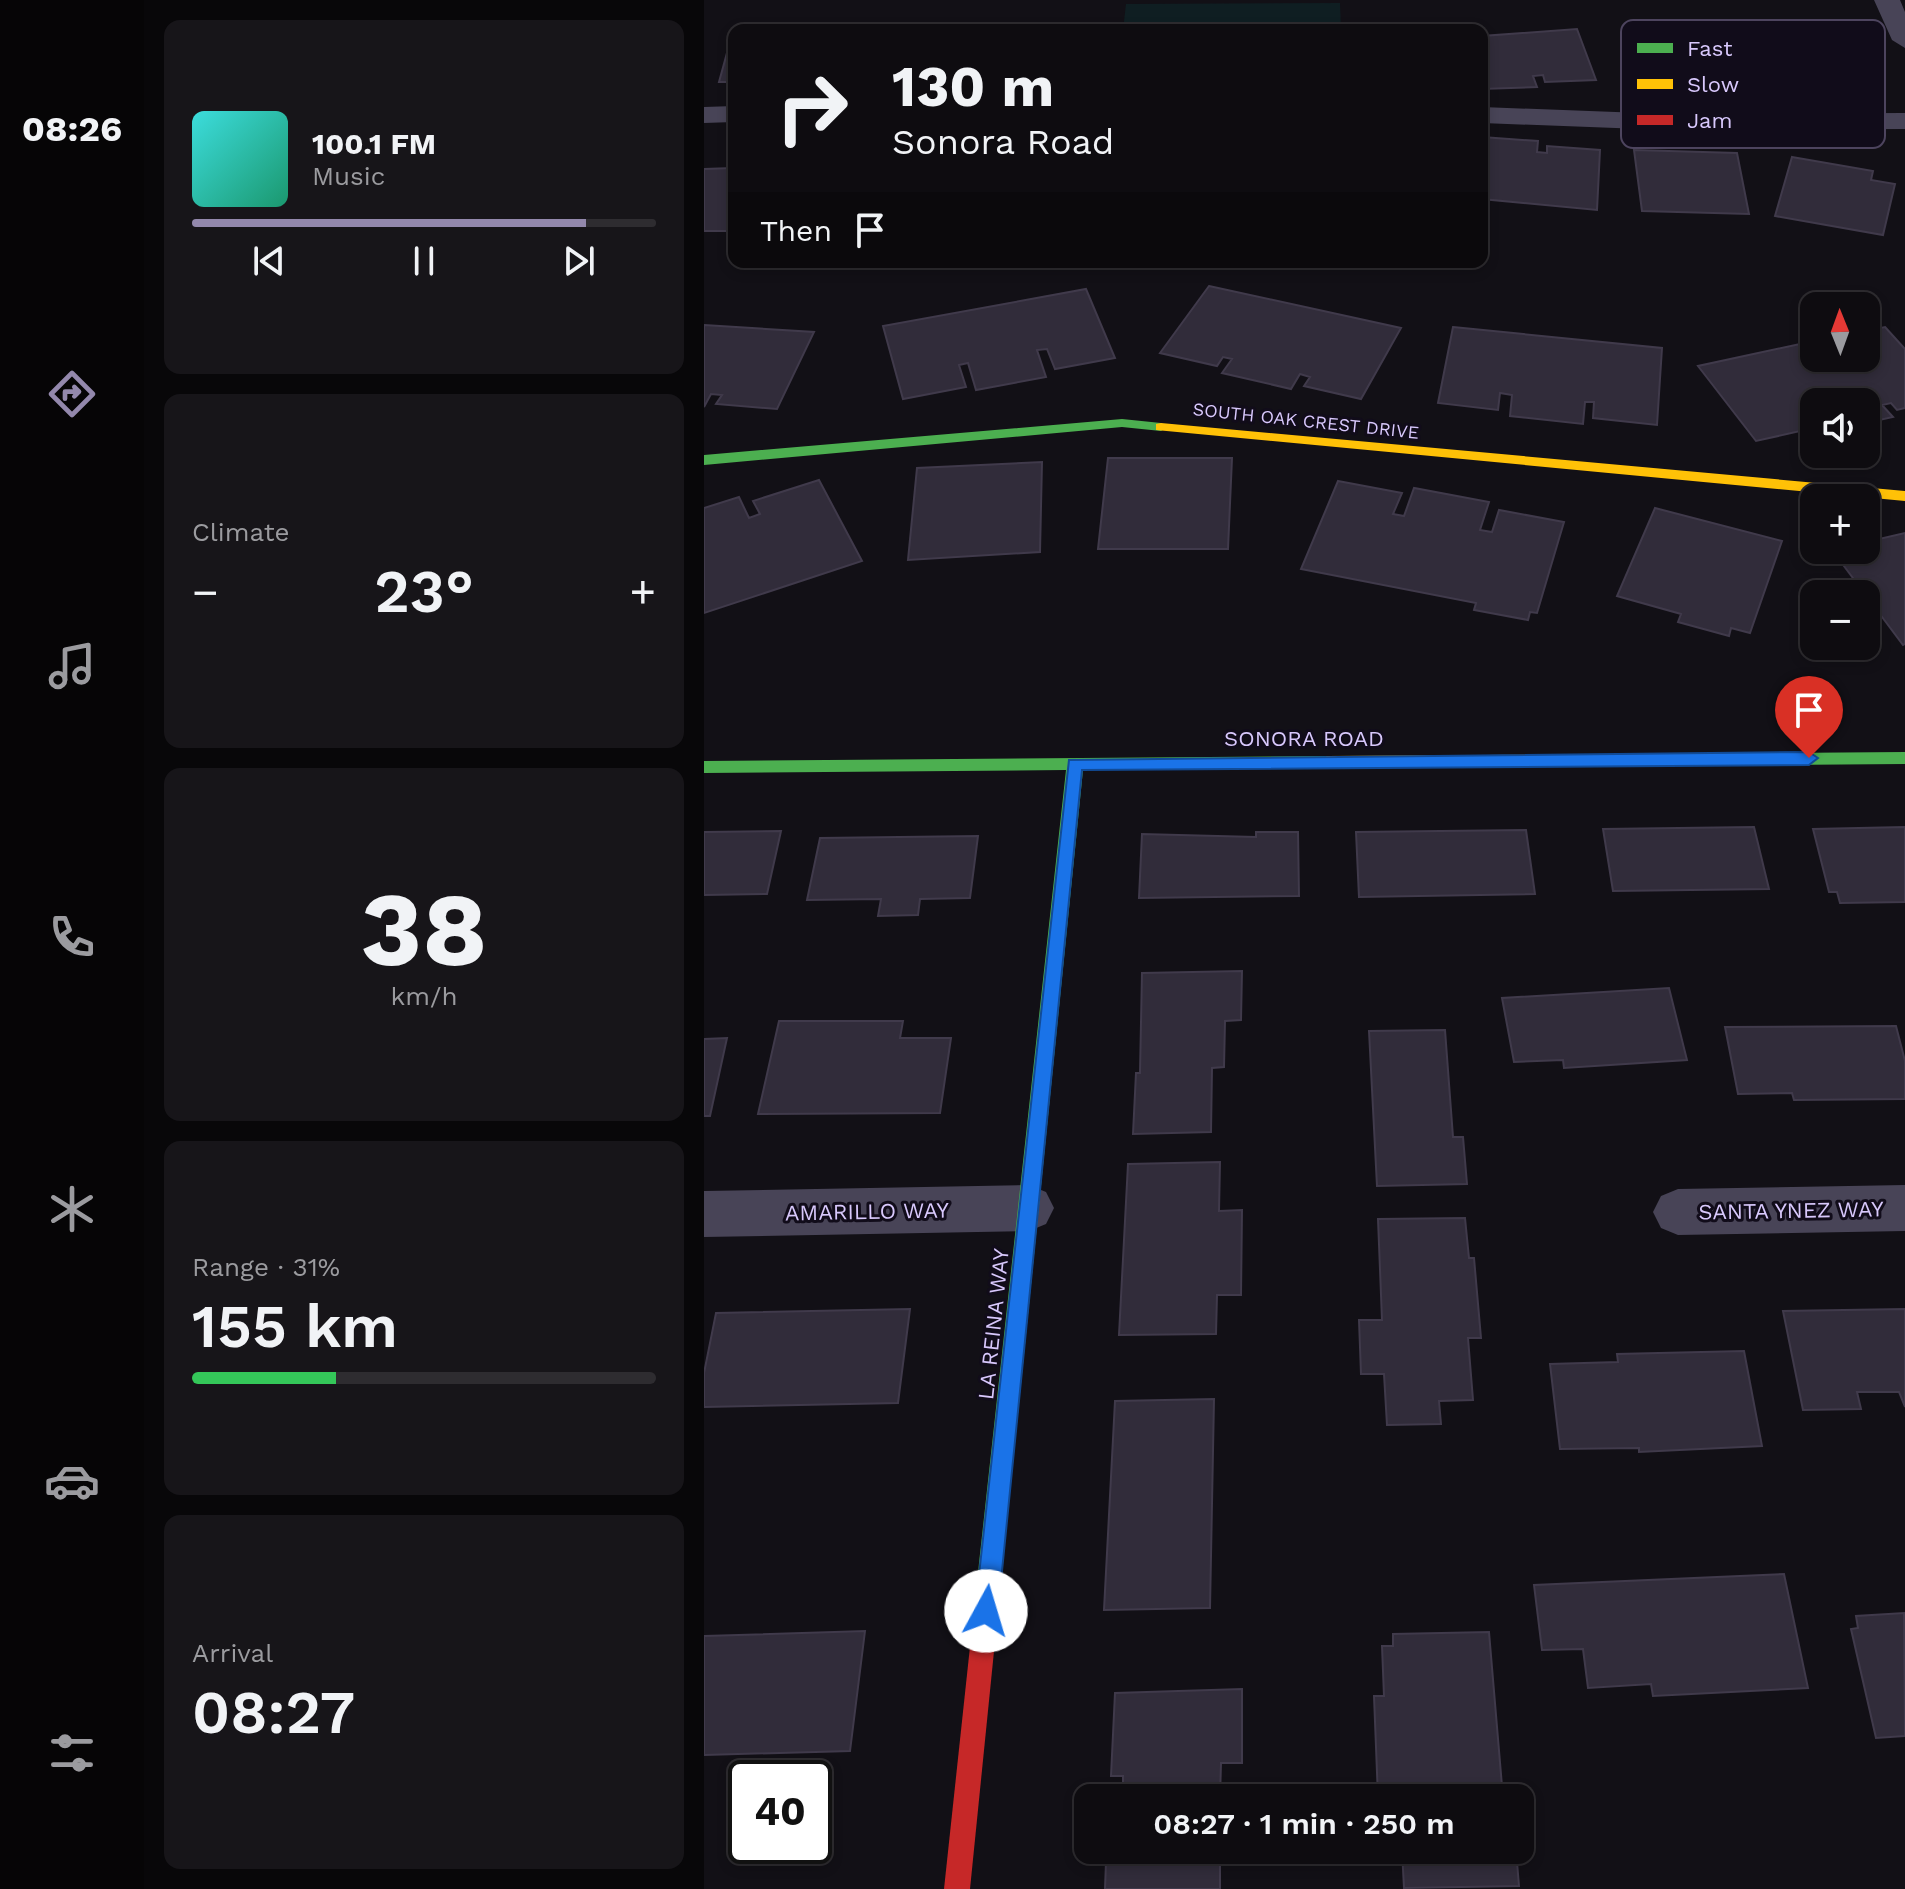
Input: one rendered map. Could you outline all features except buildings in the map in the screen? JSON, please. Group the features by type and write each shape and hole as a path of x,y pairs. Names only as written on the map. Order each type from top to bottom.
{"street":[{"path":"1887,0 1905,40"},
{"path":"704,115 728,114"},
{"path":"1488,115 1621,120"},
{"path":"1885,121 1905,121"},
{"name":"SOUTH OAK CREST DRIVE","path":"704,460 1122,423 1905,496"},
{"name":"SONORA ROAD","path":"704,767 1905,758"},
{"name":"LA REINA WAY","path":"957,1889 1075,764"},
{"name":"AMARILLO WAY","path":"704,1214 1029,1208"},
{"name":"SANTA YNEZ WAY","path":"1678,1212 1905,1208"}],"shaded area":[{"path":"1340,3 1341,24 1124,24 1126,4"}],"traffic: fast":[{"path":"704,460 1122,423 1161,427"},
{"path":"1665,760 1905,758"},
{"path":"704,767 1327,762"},
{"path":"990,1572 1075,764"}],"traffic: slow":[{"path":"1161,427 1905,496"},
{"path":"1327,762 1665,760"}],"traffic: jam":[{"path":"957,1889 990,1572"}],"route":[{"path":"986,1611 1075,764 1809,758"}]}
